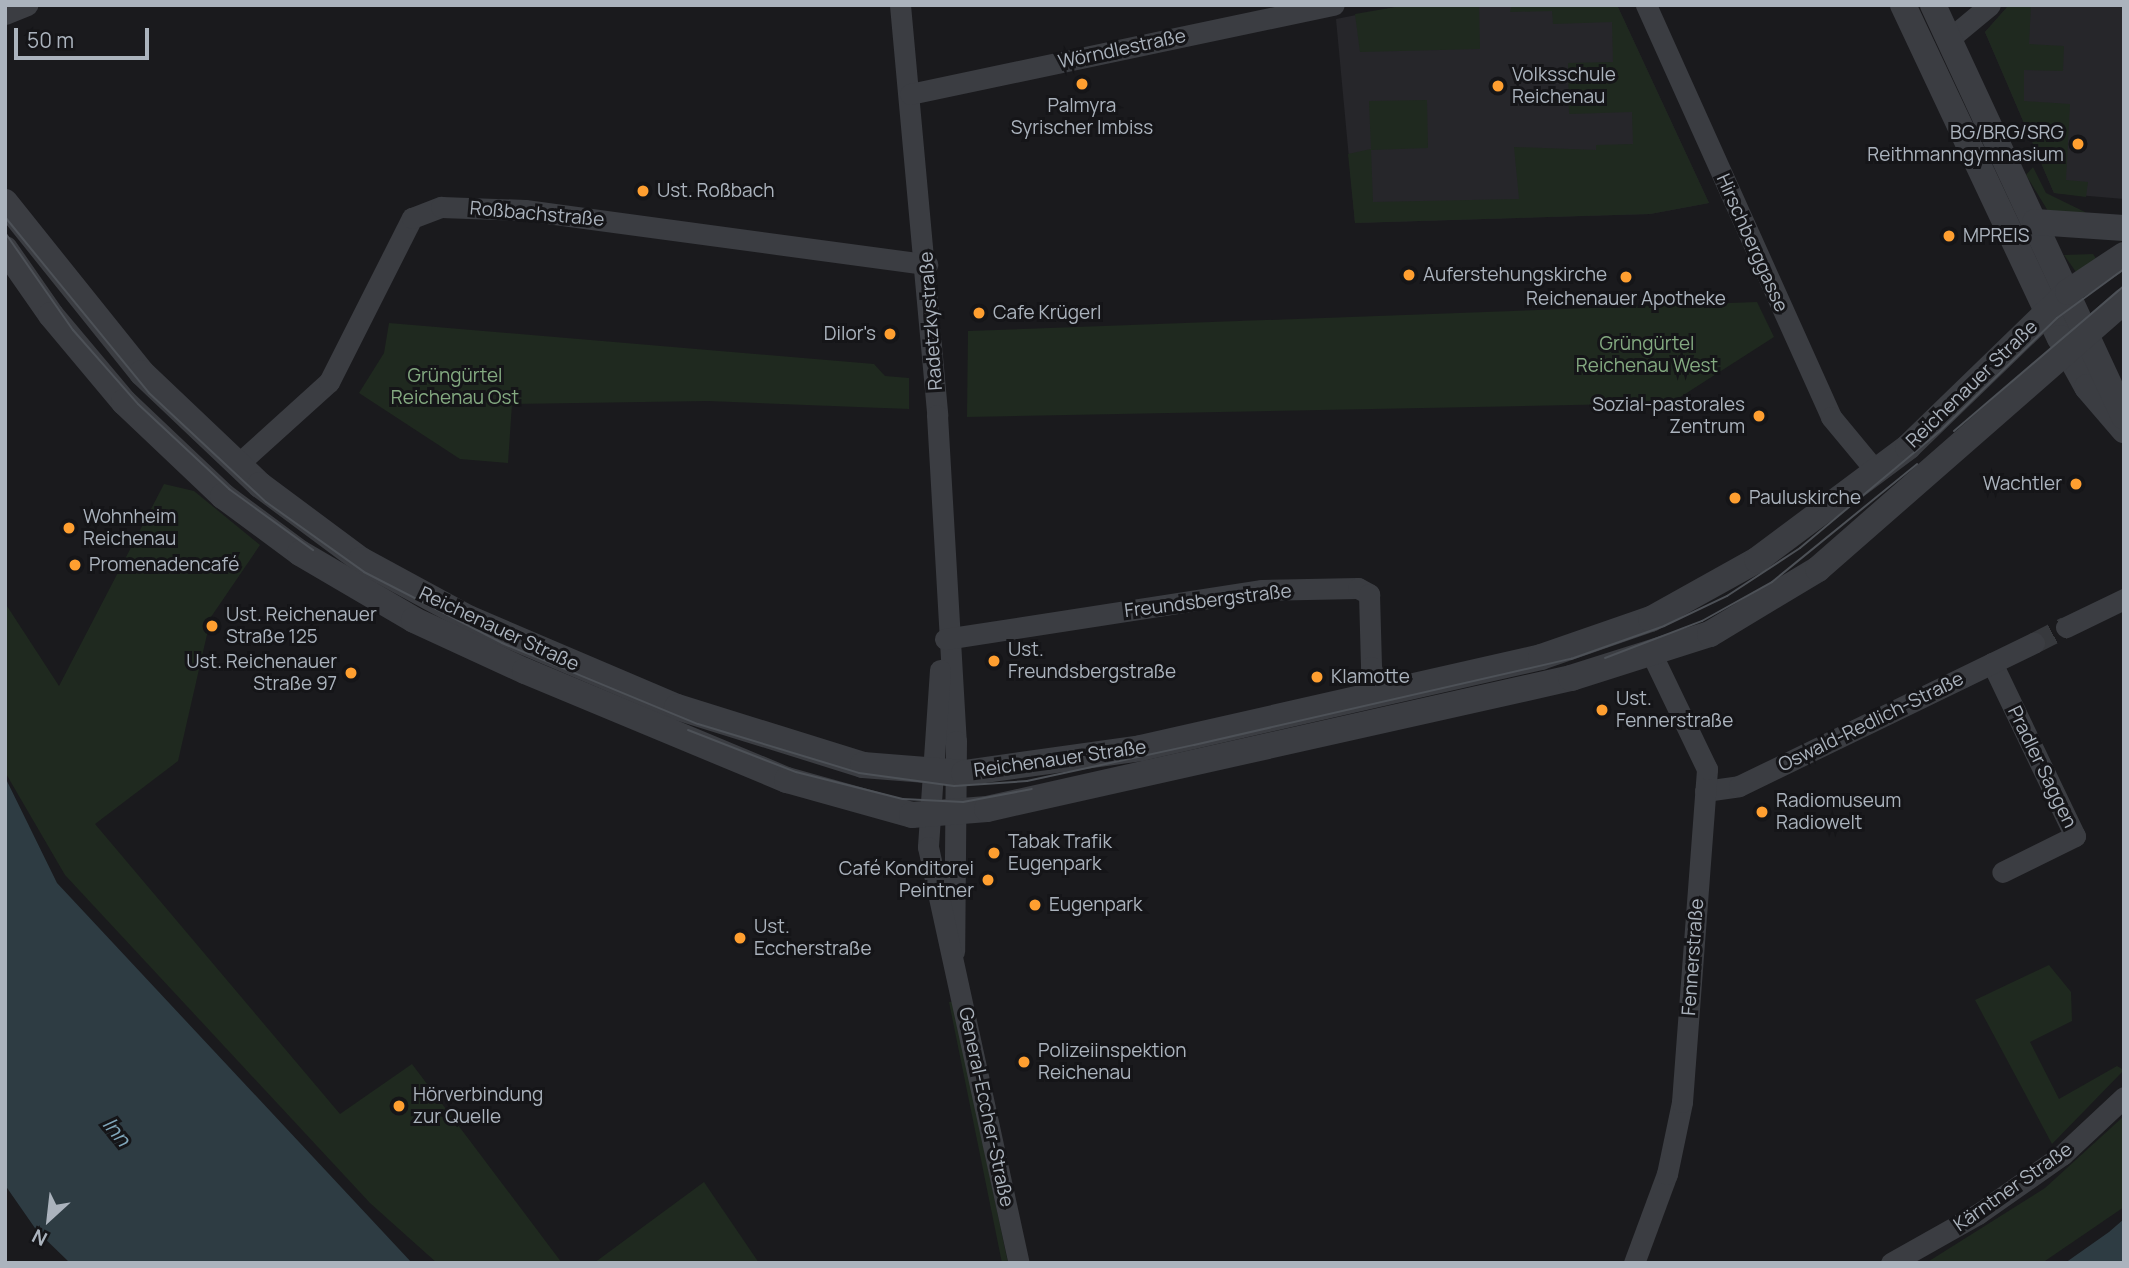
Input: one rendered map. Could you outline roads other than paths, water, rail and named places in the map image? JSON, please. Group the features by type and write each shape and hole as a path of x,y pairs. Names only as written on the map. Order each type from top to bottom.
{"street":[{"path":"5,15 27,5"},
{"name":"Radetzkystraße","path":"900,5 927,264 944,648 942,771"},
{"name":"Wörndlestraße","path":"910,94 1334,5"},
{"name":"Hirschberggasse","path":"1646,5 1831,417 1875,470"},
{"path":"1903,5 1995,165 2035,222 2088,329 2124,417"},
{"path":"1933,5 1950,39 2048,312 2066,350 2124,430"},
{"path":"1950,39 1990,5"},
{"name":"Reichenauer Straße","path":"5,202 119,348 237,465 362,560 517,640 778,742 863,765 942,771 1110,754 1576,648 1651,619 1776,547 1930,429 2068,292 2124,255"},
{"name":"Roßbachstraße","path":"237,465 330,382 412,218 441,208 525,210 927,264"},
{"path":"2035,222 2124,228"},
{"name":"Reichenauer Straße","path":"5,248 97,372 200,475 300,553 472,648 787,780 887,811 927,816 953,814 1653,657 1721,629 1803,580 2088,329 2124,301"},
{"path":"200,475 215,477 237,465"},
{"name":"Freundsbergstraße","path":"944,648 1262,590 1358,588 1369,594 1371,667 1378,694"},
{"path":"2066,627 2124,599"},
{"name":"Oswald-Redlich-Straße","path":"1705,791 1739,786 2034,643"},
{"name":"Fennerstraße","path":"1634,1263 1667,1174 1682,1102 1707,769 1653,657"},
{"name":"Pradler Saggen","path":"1992,663 2075,836 2002,872"},
{"name":"General-Eccher-Straße","path":"942,771 953,814 954,951"},
{"name":"General-Eccher-Straße","path":"942,771 927,816 931,867 954,951 1019,1263"},
{"name":"Kärntner Straße","path":"1891,1263 1979,1214 2062,1155 2124,1097"}],"water":[{"name":"Inn","path":"5,777 57,883 412,1263 70,1263 37,1231 5,1185"},
{"path":"2124,1219 2124,1263 2065,1263 2109,1232"}],"tunnel":[{"path":"2034,643 2066,627"}],"tram line":[{"path":"5,217 149,393 266,502 364,572 502,643 698,724 859,773 954,786 1027,781 1194,745 1571,659 1664,626 1727,596 1800,548 1940,431 2057,318 2124,269"},
{"path":"6,234 73,330 138,404 229,489 313,550"},
{"path":"1954,431 2124,286"},
{"path":"1605,658 1702,621 1772,582 1917,464"},
{"path":"688,730 796,772 903,799 963,802 1032,789"}],"place":[{"name":"Palmyra Syrischer Imbiss","path":"1082,84"},
{"name":"Volksschule Reichenau","path":"1498,86"},
{"name":"BG/BRG/SRG Reithmanngymnasium","path":"2078,144"},
{"name":"Ust. Roßbach","path":"643,191"},
{"name":"MPREIS","path":"1949,236"},
{"name":"Auferstehungskirche","path":"1409,275"},
{"name":"Reichenauer Apotheke","path":"1626,277"},
{"name":"Cafe Krügerl","path":"979,313"},
{"name":"Dilor's","path":"890,334"},
{"name":"Sozial-pastorales Zentrum","path":"1759,416"},
{"name":"Wachtler","path":"2076,484"},
{"name":"Pauluskirche","path":"1735,498"},
{"name":"Wohnheim Reichenau","path":"69,528"},
{"name":"Promenadencafé","path":"75,565"},
{"name":"Ust. Reichenauer Straße 125","path":"212,626"},
{"name":"Ust. Freundsbergstraße","path":"994,661"},
{"name":"Ust. Reichenauer Straße 97","path":"351,673"},
{"name":"Klamotte","path":"1317,677"},
{"name":"Ust. Fennerstraße","path":"1602,710"},
{"name":"Radiomuseum Radiowelt","path":"1762,812"},
{"name":"Tabak Trafik Eugenpark","path":"994,853"},
{"name":"Café Konditorei Peintner","path":"988,880"},
{"name":"Eugenpark","path":"1035,905"},
{"name":"Ust. Eccherstraße","path":"740,938"},
{"name":"Polizeiinspektion Reichenau","path":"1024,1062"},
{"name":"Hörverbindung zur Quelle","path":"399,1106"}],"park label":[{"name":"Grüngürtel Reichenau West","path":"1647,355"},
{"name":"Grüngürtel Reichenau Ost","path":"455,387"}]}
